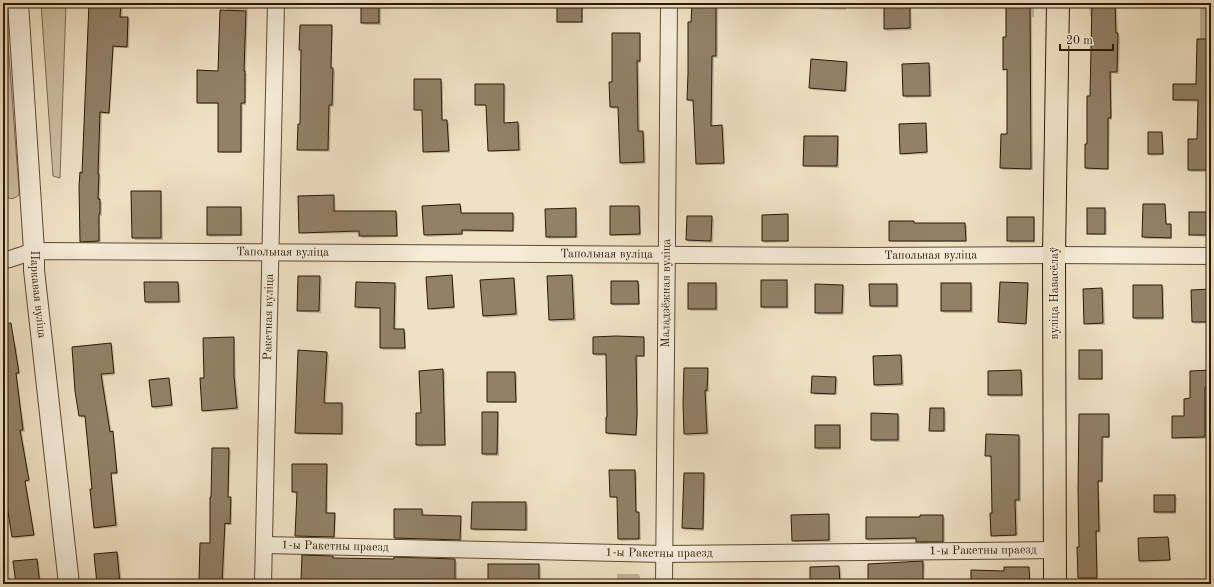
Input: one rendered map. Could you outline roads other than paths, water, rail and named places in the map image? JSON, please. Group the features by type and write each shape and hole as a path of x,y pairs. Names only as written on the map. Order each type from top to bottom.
{"main road":[{"name":"вуліца Навасёлаў","path":"1055,584 1054,255 1058,3"}],"street":[{"name":"Паркавая вуліца","path":"18,3 34,270 69,584"},
{"name":"Ракетная вуліца","path":"263,584 276,3"},
{"name":"Маладзёжная вуліца","path":"664,584 669,3"},
{"name":"Тапольная вуліца","path":"3,260 34,251 863,256 1211,256"},
{"name":"1-ы Ракетны праезд","path":"264,545 664,554 1055,550"}]}
